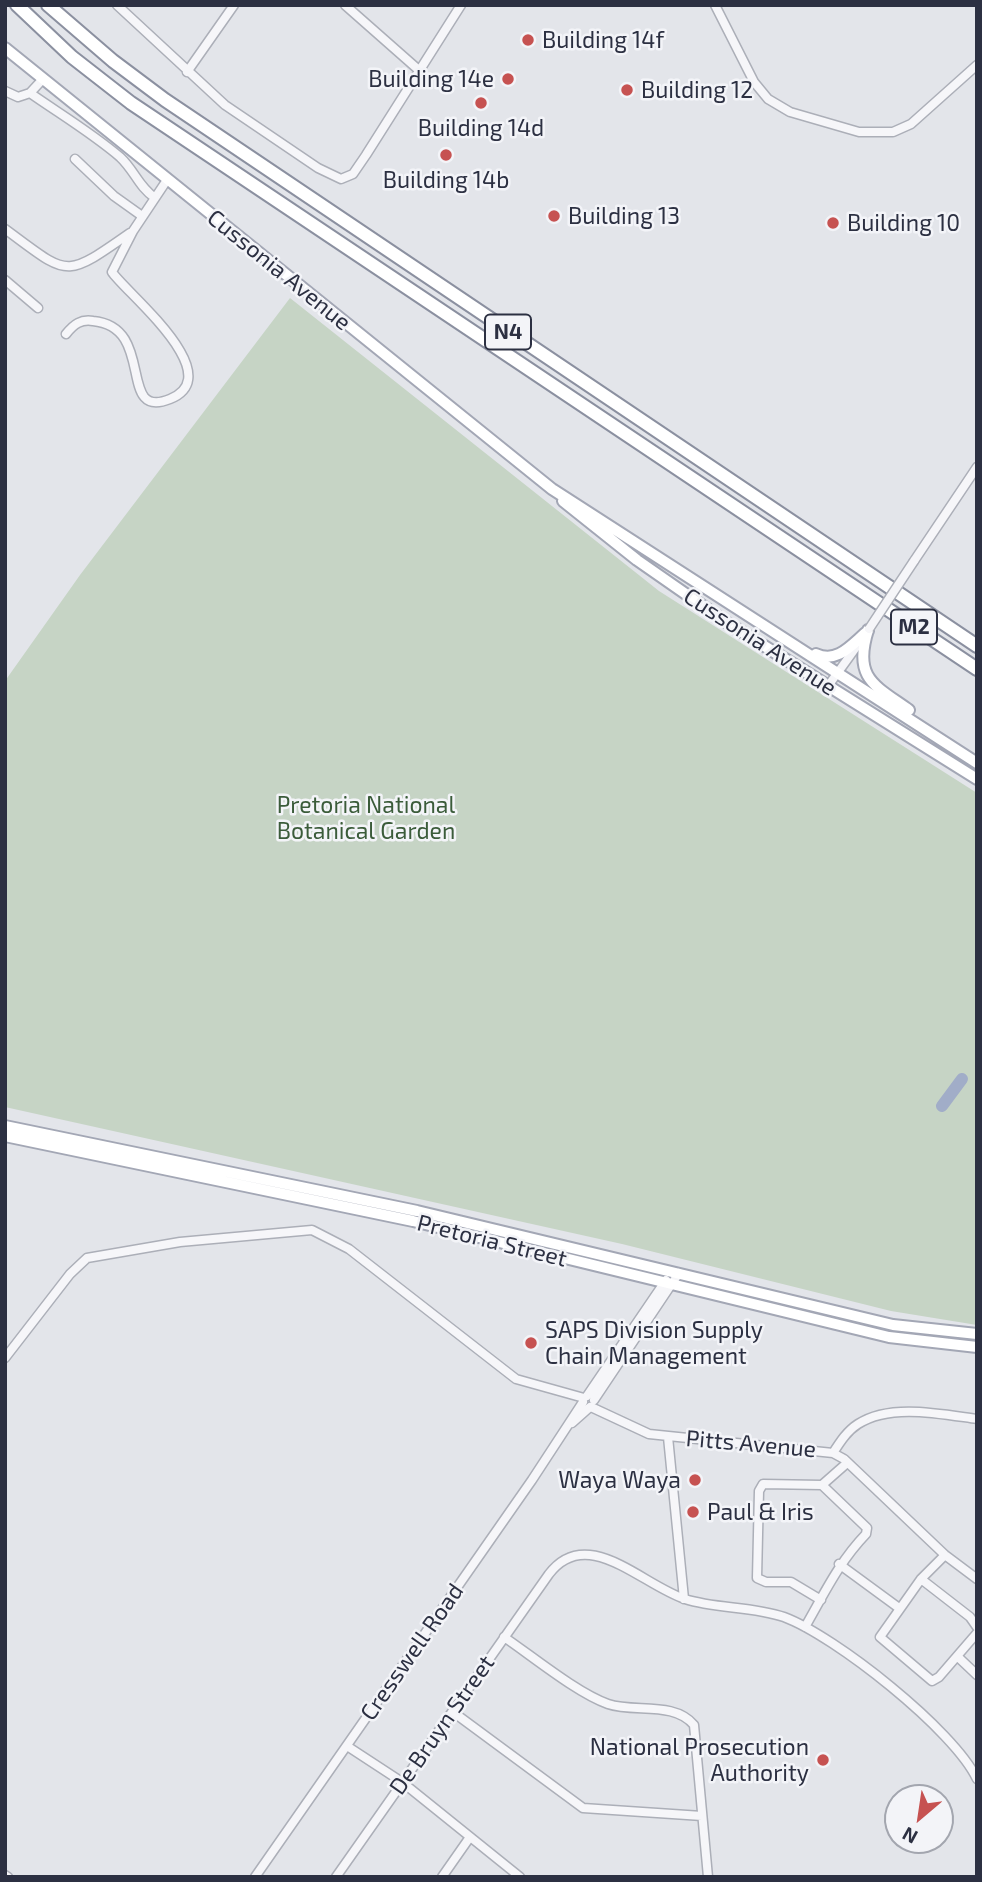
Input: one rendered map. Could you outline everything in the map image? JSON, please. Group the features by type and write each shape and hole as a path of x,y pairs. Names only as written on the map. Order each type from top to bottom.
{"highway":[{"name":"N4","path":"17,5 72,57 131,103 738,512 852,585"},
{"name":"N4","path":"48,5 113,61 165,100 977,646"},
{"name":"M2","path":"852,585 977,669"},
{"path":"852,585 904,627 977,676"}],"main road":[{"name":"Cussonia Avenue","path":"5,48 554,491 584,521 637,560 828,686 977,779"},
{"name":"Cussonia Avenue","path":"554,491 977,763"},
{"path":"789,640 830,657 842,653 869,630"},
{"path":"869,630 862,656 867,677 921,719 931,733"},
{"name":"Pretoria Street","path":"5,1126 417,1211 893,1325 977,1334"},
{"name":"Pretoria Street","path":"5,1136 413,1222 889,1337 977,1347"}],"street":[{"path":"117,5 225,105 336,178 348,178 359,167 461,5"},
{"path":"187,72 234,5"},
{"path":"345,5 421,72"},
{"path":"715,5 754,82 768,99 790,112 859,132 893,132 911,124 977,65"},
{"path":"5,90 16,97 30,93 42,80"},
{"path":"30,93 113,151 135,172 140,187 155,198"},
{"path":"75,159 114,197 142,216"},
{"path":"66,334 76,324 85,320 115,327 130,344 135,376 143,396 151,401 163,401 182,390 186,367 175,342 112,272 133,231 167,180"},
{"path":"5,229 54,265 66,269 79,266 133,231"},
{"path":"5,280 38,309"},
{"path":"828,686 869,630 977,467"},
{"path":"5,1358 70,1273 88,1258 180,1242 312,1230 349,1249 516,1379 589,1402"},
{"name":"Cresswell Road","path":"255,1877 568,1427 589,1402 676,1272"},
{"name":"Pitts Avenue","path":"589,1402 608,1416 639,1431 668,1437 833,1453 945,1555 977,1578"},
{"path":"833,1453 849,1431 872,1417 911,1413 977,1419"},
{"path":"668,1437 684,1599 782,1616 846,1652 928,1721 959,1751 977,1779"},
{"path":"821,1600 791,1582 759,1580 755,1570 759,1487 763,1484 822,1485 847,1463"},
{"path":"805,1627 839,1564 866,1534 867,1528 822,1485"},
{"name":"De Bruyn Street","path":"336,1877 504,1636 549,1574 567,1557 588,1553 684,1599"},
{"path":"945,1555 921,1579 880,1635 932,1681 958,1657 977,1633"},
{"path":"839,1564 900,1608"},
{"path":"921,1579 970,1618 977,1627"},
{"path":"504,1636 596,1699 615,1706 680,1714 694,1725 708,1877"},
{"path":"958,1657 977,1675"},
{"path":"453,1712 583,1808 702,1816"},
{"path":"347,1746 402,1782 520,1877"},
{"path":"442,1877 470,1837"}],"green space":[{"name":"Pretoria National Botanical Garden","path":"290,298 659,591 977,793 977,1325 891,1311 622,1244 5,1107 5,681 80,575"}],"waterway":[{"path":"942,1106 962,1079"}],"place":[{"name":"Building 14f","path":"528,40"},
{"name":"Building 14e","path":"508,79"},
{"name":"Building 12","path":"627,90"},
{"name":"Building 14d","path":"481,103"},
{"name":"Building 14b","path":"446,155"},
{"name":"Building 13","path":"554,216"},
{"name":"Building 10","path":"833,223"},
{"name":"SAPS Division Supply Chain Management","path":"531,1343"},
{"name":"Waya Waya","path":"695,1480"},
{"name":"Paul & Iris","path":"693,1512"},
{"name":"National Prosecution Authority","path":"823,1760"}]}
